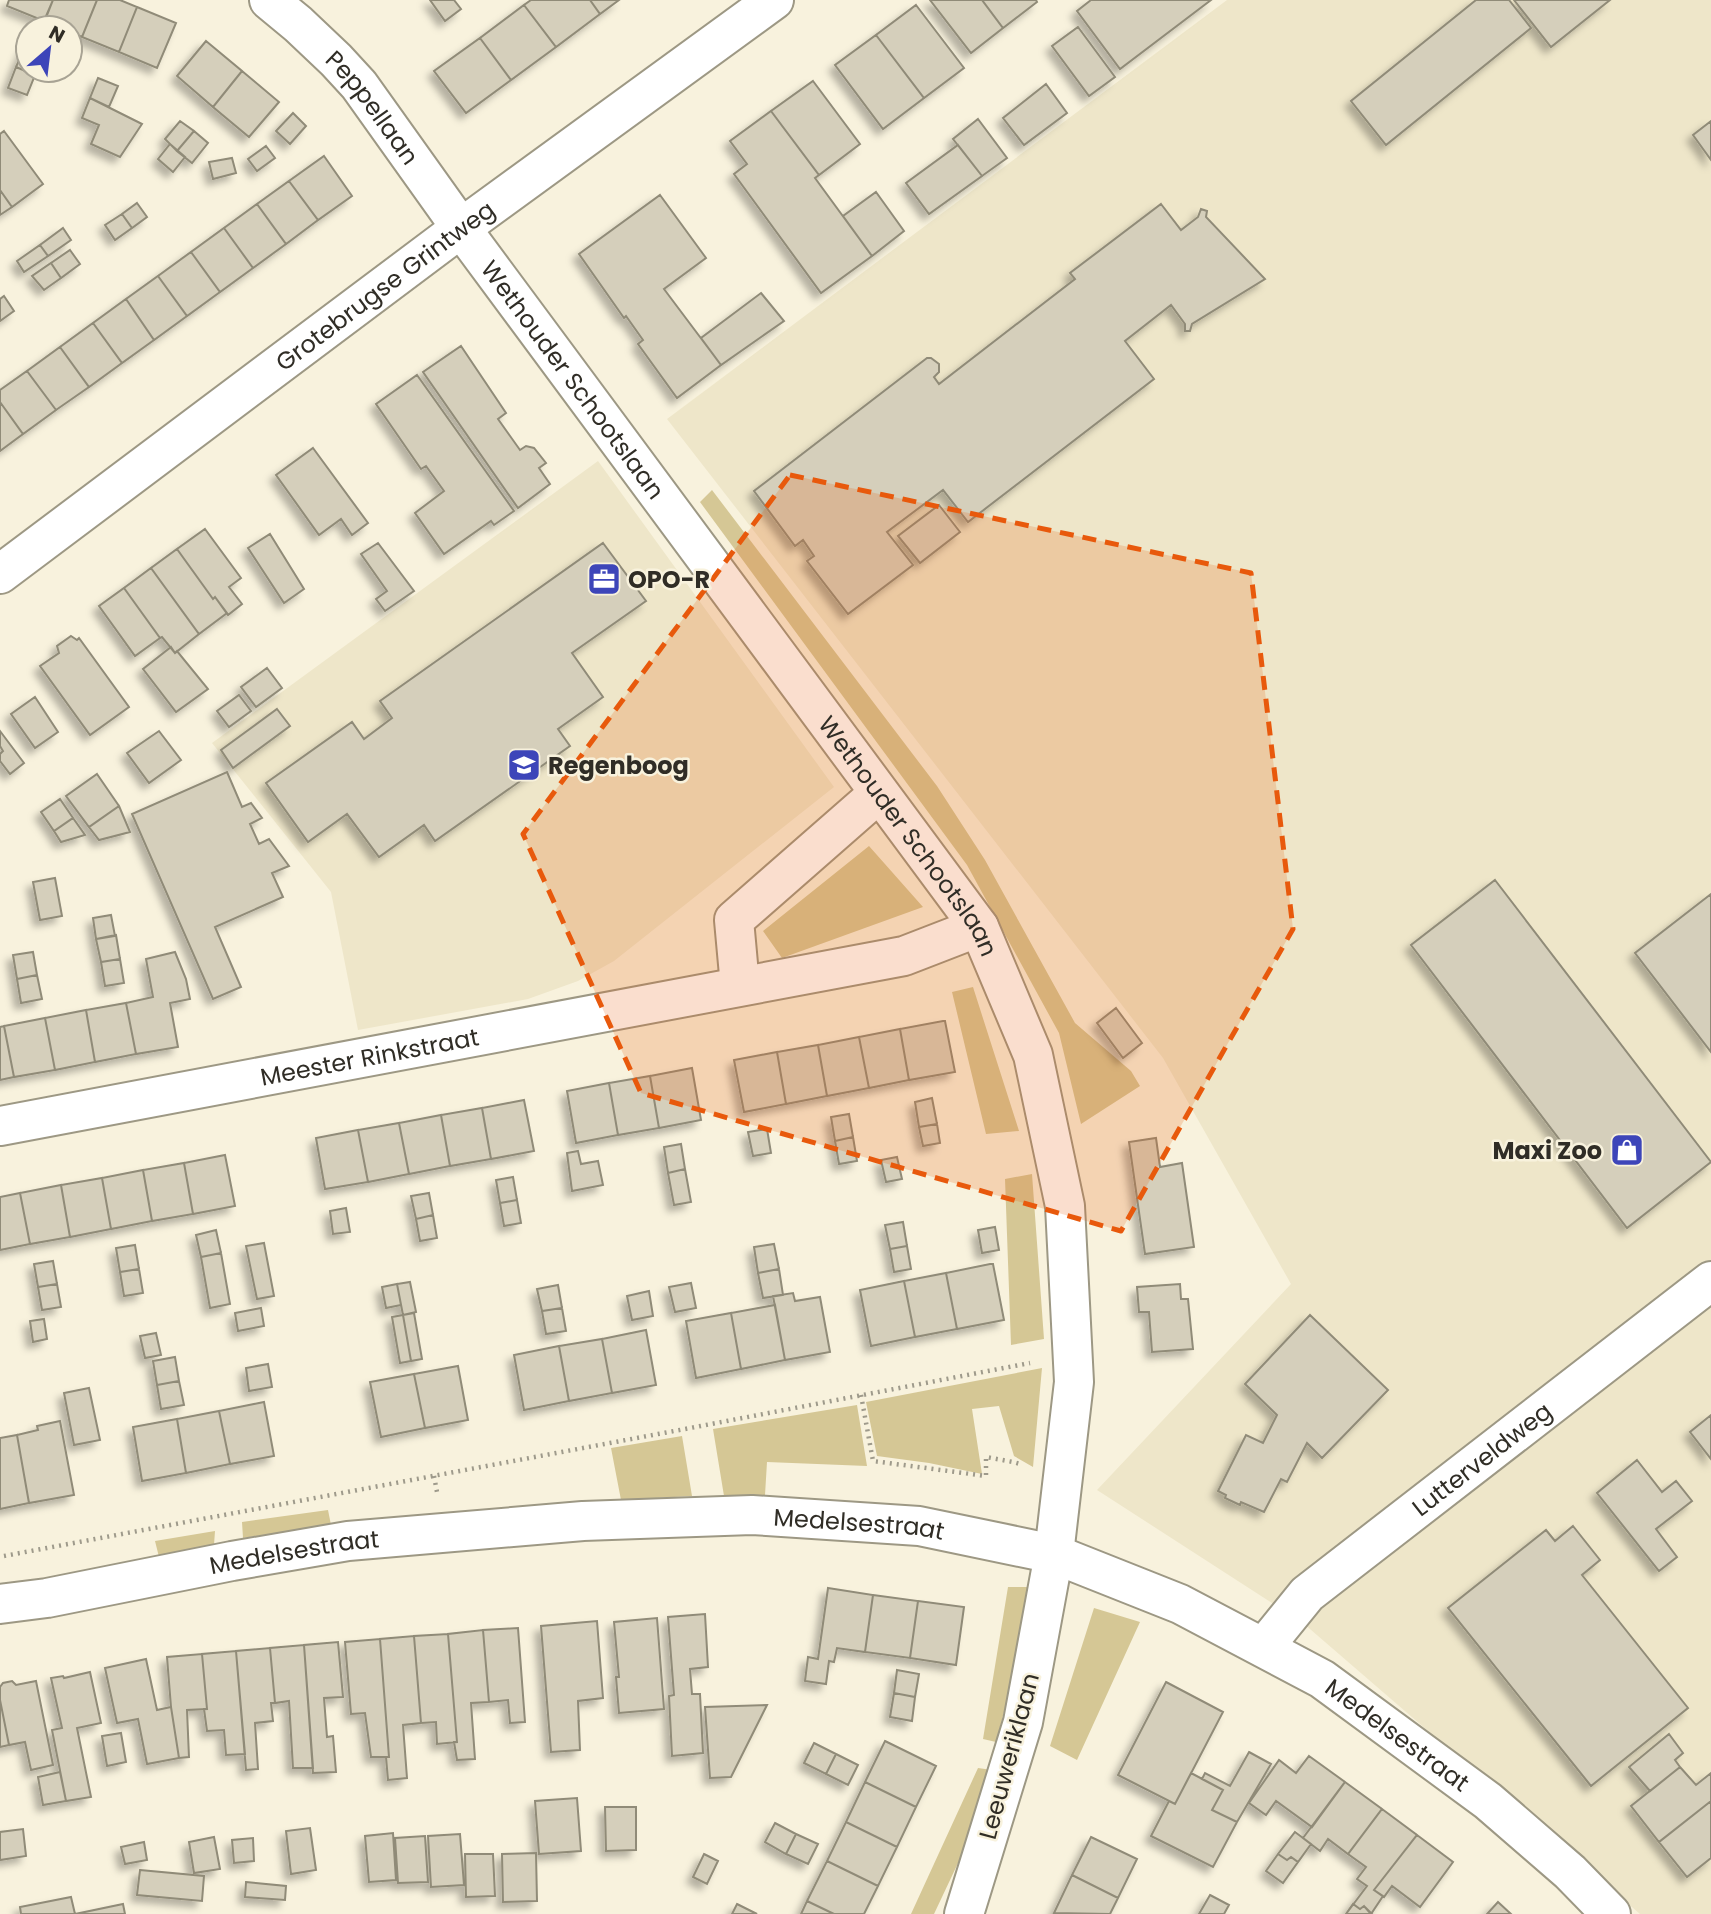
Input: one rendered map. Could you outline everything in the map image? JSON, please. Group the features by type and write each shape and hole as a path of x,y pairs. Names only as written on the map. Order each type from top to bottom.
{"street":[{"name":"Peppellaan","path":"269,0 327,51 359,85 461,228"},
{"name":"Grotebrugse Grintweg","path":"0,574 461,228 774,0"},
{"name":"Wethouder Schootslaan","path":"461,228 979,927 1033,1055 1065,1206 1074,1382 1054,1554"},
{"path":"740,986 734,920 879,793"},
{"name":"Meester Rinkstraat","path":"0,1126 904,956 979,927"},
{"name":"Lutterveldweg","path":"1264,1647 1307,1594 1711,1281"},
{"name":"Medelsestraat","path":"0,1604 47,1598 348,1541 583,1521 752,1515 919,1525 1054,1554 1180,1604 1322,1679 1488,1801 1570,1872 1611,1914"},
{"name":"Leeuweriklaan","path":"964,1914 1023,1722 1054,1554"}],"path":[{"path":"0,1557 1072,1354"},
{"path":"861,1395 873,1461 986,1476 986,1457 1013,1462 1062,1483"}],"highlighted area":[{"path":"790,475 1251,573 1293,929 1121,1231 641,1093 523,834"}],"shaded area":[{"path":"1227,0 1711,0 1711,1914 1640,1914 1303,1623 1097,1490 1291,1284 1163,1058 667,419"},
{"name":"Regenboog","path":"598,461 834,787 614,961 578,981 528,999 358,1030 331,892 212,743"},
{"path":"712,490 937,786 985,860 1075,1023 1131,1071 1140,1086 1081,1124 1059,1033 967,865 700,502"},
{"path":"869,846 923,907 782,958 763,931"},
{"path":"973,987 1019,1131 986,1134 952,992"},
{"path":"1032,1174 1044,1339 1011,1345 1005,1179"},
{"path":"1042,1368 1033,1467 1014,1456 999,1406 972,1409 982,1474 877,1456 866,1402"},
{"path":"857,1405 867,1466 767,1462 765,1495 724,1496 713,1429"},
{"path":"682,1436 692,1496 621,1500 611,1448"},
{"path":"328,1510 331,1525 243,1538 242,1522"},
{"path":"215,1531 214,1545 160,1561 155,1541"},
{"path":"1008,1587 1029,1587 1016,1667 996,1742 983,1739"},
{"path":"1094,1608 1140,1622 1077,1760 1050,1746"},
{"path":"978,1768 992,1770 959,1861 934,1914 911,1914"}],"building":[{"path":"9,0 53,0 47,14 27,14 7,6"},
{"path":"53,0 97,0 84,32 84,14 48,14"},
{"path":"97,0 120,0 137,7 119,52 84,38"},
{"path":"430,0 454,0 461,9 445,21"},
{"path":"531,0 590,0 600,14 556,47 524,5"},
{"path":"590,0 619,0 600,14"},
{"path":"930,0 982,0 1003,28 971,53"},
{"path":"982,0 1036,0 1037,2 1003,28"},
{"path":"1091,0 1211,0 1120,69 1077,11"},
{"path":"1476,0 1509,0 1531,28 1386,145 1351,101"},
{"path":"1514,0 1610,0 1551,47"},
{"path":"524,5 556,47 511,80 480,38"},
{"path":"916,5 964,68 924,98 876,35"},
{"path":"137,7 176,23 157,68 119,52"},
{"path":"1078,27 1115,77 1089,96 1052,46"},
{"path":"876,35 924,98 883,129 835,65"},
{"path":"480,38 511,80 466,113 434,71"},
{"path":"206,41 242,71 213,107 177,76"},
{"path":"242,71 279,102 249,137 213,107"},
{"path":"14,72 14,84 31,84 27,95 8,88"},
{"path":"98,78 118,86 109,107 90,98"},
{"path":"813,81 860,144 819,175 771,111"},
{"path":"1046,84 1067,113 1024,145 1003,118"},
{"path":"90,98 142,124 120,157 91,144 99,125 82,118"},
{"path":"771,111 819,175 815,178 872,256 821,293 734,174 747,164 730,141"},
{"path":"293,113 306,126 290,144 276,131"},
{"path":"978,119 1007,158 982,176 953,139"},
{"path":"180,121 194,131 177,151 165,139"},
{"path":"1711,121 1711,160 1693,135"},
{"path":"4,131 43,184 12,207 0,190 0,134"},
{"path":"194,131 208,143 192,163 177,151"},
{"path":"170,144 185,157 173,172 158,159"},
{"path":"958,145 982,176 929,214 906,183"},
{"path":"266,146 275,158 257,171 248,159"},
{"path":"324,156 352,196 318,220 289,181"},
{"path":"232,158 236,173 213,179 209,162"},
{"path":"289,181 318,220 286,244 257,204"},
{"path":"0,190 12,207 0,215"},
{"path":"876,192 904,231 872,256 843,216"},
{"path":"660,195 706,258 664,289 721,365 677,398 638,344 643,340 626,316 624,318 579,254"},
{"path":"137,203 147,217 132,228 122,214"},
{"path":"257,204 286,244 253,268 224,228"},
{"path":"1161,204 1181,230 1198,217 1201,209 1207,211 1206,217 1265,279 1192,324 1190,331 1185,331 1185,324 1171,305 1125,341 1154,379 968,522 943,490 887,532 913,565 848,614 807,561 814,556 803,540 795,546 754,491 927,358 939,364 939,372 934,377 939,384 1075,279 1070,273"},
{"path":"122,214 132,228 115,240 105,225"},
{"path":"63,228 71,240 48,256 40,245"},
{"path":"224,228 253,268 220,292 191,252"},
{"path":"40,245 48,256 24,272 17,261"},
{"path":"70,250 80,264 61,278 51,263"},
{"path":"191,252 220,292 187,316 158,276"},
{"path":"51,263 61,278 44,290 32,276"},
{"path":"158,276 187,316 154,340 126,299"},
{"path":"761,293 784,321 721,365 701,338"},
{"path":"4,296 14,311 0,321 0,299"},
{"path":"126,299 154,340 122,363 93,323"},
{"path":"93,323 122,363 89,387 60,347"},
{"path":"461,346 506,413 498,419 520,450 526,446 534,448 546,463 539,468 550,484 518,508 423,372"},
{"path":"60,347 89,387 56,410 27,371"},
{"path":"27,371 56,410 23,434 0,402 0,390"},
{"path":"417,375 514,511 494,525 491,521 444,554 415,513 444,491 426,466 421,469 376,404"},
{"path":"0,402 23,434 0,451"},
{"path":"313,448 368,523 352,535 341,519 319,535 276,475"},
{"path":"939,505 960,532 920,563 898,536"},
{"path":"205,529 241,578 229,587 242,604 228,615 177,549"},
{"path":"270,534 304,589 284,603 248,548"},
{"path":"378,543 414,591 385,611 376,599 387,591 361,554"},
{"path":"603,543 646,601 572,653 603,697 558,729 570,746 435,841 424,825 379,857 347,814 308,842 266,783 352,722 364,739 392,718 380,701"},
{"path":"177,549 213,599 215,597 227,613 199,634 151,568"},
{"path":"151,568 199,634 175,653 162,637 160,638 124,588"},
{"path":"124,588 160,638 135,656 99,606"},
{"path":"71,636 77,640 79,638 129,707 90,735 40,666 59,653 57,646"},
{"path":"171,647 208,689 176,712 143,669"},
{"path":"267,668 282,688 256,707 241,687"},
{"path":"239,695 251,711 229,727 217,711"},
{"path":"35,697 58,732 35,748 11,714"},
{"path":"277,709 290,726 233,768 221,750"},
{"path":"0,731 24,763 10,774 0,761 3,751 0,746"},
{"path":"159,731 181,760 149,783 127,753"},
{"path":"227,772 242,807 251,803 262,818 250,824 259,844 269,839 289,866 272,873 283,897 215,927 241,987 213,999 132,814"},
{"path":"97,774 119,806 89,827 66,796"},
{"path":"60,799 73,818 54,831 41,812"},
{"path":"119,806 130,832 99,840 89,827"},
{"path":"73,818 85,835 61,842 54,831"},
{"path":"55,878 62,916 40,920 33,882"},
{"path":"1495,880 1711,1162 1627,1228 1411,945"},
{"path":"1711,894 1711,1052 1635,953"},
{"path":"111,915 115,936 96,939 93,918"},
{"path":"116,935 120,959 101,962 96,939"},
{"path":"33,952 37,975 17,979 13,955"},
{"path":"175,952 186,979 190,999 170,1003 178,1047 136,1054 126,1003 153,997 146,959"},
{"path":"120,959 124,983 105,986 101,962"},
{"path":"37,975 42,999 21,1003 17,979"},
{"path":"126,1003 136,1054 95,1062 86,1010"},
{"path":"1116,1008 1142,1043 1123,1058 1097,1023"},
{"path":"86,1010 95,1062 55,1070 45,1018"},
{"path":"45,1018 55,1070 14,1077 4,1026"},
{"path":"945,1021 955,1072 909,1080 900,1029"},
{"path":"4,1026 14,1077 0,1080 0,1027"},
{"path":"900,1029 909,1080 869,1088 859,1037"},
{"path":"859,1037 869,1088 827,1096 818,1045"},
{"path":"818,1045 827,1096 786,1104 777,1052"},
{"path":"777,1052 786,1104 744,1112 734,1060"},
{"path":"692,1068 701,1120 659,1128 650,1076"},
{"path":"650,1076 659,1128 618,1135 609,1083"},
{"path":"609,1083 618,1135 576,1143 567,1091"},
{"path":"932,1098 937,1124 919,1127 915,1102"},
{"path":"524,1100 534,1151 491,1159 482,1108"},
{"path":"482,1108 491,1159 450,1166 441,1115"},
{"path":"849,1114 853,1137 835,1141 831,1117"},
{"path":"441,1115 450,1166 409,1174 399,1123"},
{"path":"399,1123 409,1174 368,1182 358,1130"},
{"path":"937,1124 940,1143 923,1146 919,1127"},
{"path":"767,1129 771,1153 753,1156 748,1132"},
{"path":"358,1130 368,1182 325,1189 316,1138"},
{"path":"853,1137 857,1161 839,1164 835,1141"},
{"path":"1156,1138 1160,1167 1182,1163 1194,1247 1145,1254 1129,1142"},
{"path":"681,1144 685,1169 668,1173 664,1147"},
{"path":"578,1151 581,1164 598,1161 603,1185 572,1191 567,1153"},
{"path":"225,1155 235,1206 193,1214 184,1163"},
{"path":"897,1157 902,1179 886,1182 881,1160"},
{"path":"184,1163 193,1214 152,1221 143,1170"},
{"path":"685,1169 691,1202 674,1205 668,1173"},
{"path":"143,1170 152,1221 111,1229 102,1178"},
{"path":"513,1177 517,1200 500,1203 496,1180"},
{"path":"102,1178 111,1229 70,1237 61,1185"},
{"path":"61,1185 70,1237 30,1244 20,1193"},
{"path":"20,1193 30,1244 0,1250 0,1197"},
{"path":"429,1193 433,1215 416,1219 411,1196"},
{"path":"517,1200 521,1223 504,1226 500,1203"},
{"path":"346,1208 350,1232 333,1234 330,1211"},
{"path":"433,1215 437,1238 420,1241 416,1219"},
{"path":"903,1222 907,1246 890,1249 885,1225"},
{"path":"995,1227 999,1250 982,1253 978,1230"},
{"path":"216,1230 221,1253 201,1257 196,1235"},
{"path":"264,1243 274,1296 257,1299 246,1246"},
{"path":"774,1244 779,1269 758,1273 754,1247"},
{"path":"135,1245 139,1269 120,1272 116,1248"},
{"path":"907,1246 911,1269 894,1272 890,1249"},
{"path":"221,1253 230,1304 210,1308 201,1257"},
{"path":"53,1261 57,1284 38,1287 34,1264"},
{"path":"993,1264 1004,1320 957,1329 946,1273"},
{"path":"139,1269 143,1293 124,1296 120,1272"},
{"path":"779,1269 783,1295 763,1298 758,1273"},
{"path":"946,1273 957,1329 915,1337 904,1281"},
{"path":"904,1281 915,1337 871,1346 860,1290"},
{"path":"410,1282 416,1312 403,1315 397,1284"},
{"path":"691,1283 696,1308 675,1312 669,1287"},
{"path":"57,1284 61,1307 42,1310 38,1287"},
{"path":"397,1284 401,1305 386,1308 382,1287"},
{"path":"1180,1284 1181,1299 1188,1299 1193,1349 1152,1352 1149,1312 1139,1312 1137,1287"},
{"path":"558,1285 562,1308 542,1311 537,1289"},
{"path":"649,1291 653,1316 632,1320 627,1296"},
{"path":"793,1293 795,1301 820,1297 830,1352 785,1360 773,1296"},
{"path":"775,1305 785,1360 741,1369 731,1313"},
{"path":"261,1308 264,1326 238,1331 235,1313"},
{"path":"562,1308 566,1331 546,1334 542,1311"},
{"path":"414,1313 422,1359 411,1361 403,1315"},
{"path":"731,1313 741,1369 696,1378 686,1321"},
{"path":"403,1315 411,1361 400,1363 392,1317"},
{"path":"1310,1315 1388,1390 1322,1458 1307,1443 1287,1482 1281,1479 1264,1512 1241,1502 1240,1505 1225,1498 1226,1495 1218,1491 1246,1435 1263,1443 1277,1415 1245,1384"},
{"path":"44,1319 47,1339 33,1342 30,1321"},
{"path":"646,1330 656,1385 612,1393 602,1339"},
{"path":"156,1333 161,1355 145,1358 140,1336"},
{"path":"602,1339 612,1393 569,1401 559,1346"},
{"path":"559,1346 569,1401 524,1410 514,1355"},
{"path":"175,1357 179,1381 157,1385 153,1361"},
{"path":"268,1364 272,1387 249,1391 246,1368"},
{"path":"458,1366 468,1420 425,1428 414,1374"},
{"path":"414,1374 425,1428 381,1437 370,1382"},
{"path":"179,1381 184,1405 161,1409 157,1385"},
{"path":"89,1388 100,1440 74,1445 64,1393"},
{"path":"264,1402 274,1456 230,1464 219,1411"},
{"path":"219,1411 230,1464 186,1473 177,1419"},
{"path":"1711,1415 1711,1459 1690,1432"},
{"path":"177,1419 186,1473 142,1481 133,1427"},
{"path":"60,1421 74,1495 29,1503 17,1435 38,1430 37,1426"},
{"path":"17,1435 29,1503 0,1509 0,1438"},
{"path":"1637,1460 1662,1492 1676,1481 1692,1501 1656,1529 1677,1557 1659,1571 1597,1493"},
{"path":"1573,1526 1600,1560 1582,1575 1688,1708 1591,1786 1448,1608 1546,1530 1555,1541"},
{"path":"828,1588 873,1595 865,1652 837,1648 834,1662 829,1661 826,1684 805,1681 808,1657 818,1659"},
{"path":"873,1595 918,1601 910,1658 865,1652"},
{"path":"918,1601 964,1607 956,1665 910,1658"},
{"path":"705,1614 708,1667 690,1669 692,1694 700,1694 703,1753 672,1756 669,1696 674,1695 668,1617"},
{"path":"657,1618 664,1709 619,1713 614,1622"},
{"path":"597,1621 603,1698 578,1701 580,1750 551,1752 541,1626"},
{"path":"518,1628 525,1722 510,1723 508,1700 489,1702 483,1630"},
{"path":"483,1630 489,1702 471,1703 475,1759 457,1760 448,1634"},
{"path":"448,1634 457,1742 437,1744 436,1722 421,1723 414,1636"},
{"path":"414,1636 421,1723 403,1725 407,1778 388,1780 386,1757 389,1757 380,1639"},
{"path":"380,1639 389,1757 371,1757 365,1713 351,1714 345,1642"},
{"path":"338,1642 343,1697 324,1698 327,1737 333,1736 336,1772 313,1773 304,1645"},
{"path":"304,1645 313,1768 293,1768 289,1701 275,1703 270,1648"},
{"path":"270,1648 275,1703 271,1703 273,1721 255,1723 258,1769 246,1770 236,1651"},
{"path":"236,1651 245,1754 226,1755 224,1730 207,1731 202,1654"},
{"path":"202,1654 207,1709 187,1710 189,1757 179,1758 167,1657"},
{"path":"146,1659 157,1710 171,1707 179,1758 147,1764 138,1719 117,1723 105,1668"},
{"path":"897,1670 919,1674 915,1697 894,1693"},
{"path":"90,1672 101,1723 77,1728 91,1797 66,1801 52,1730 62,1728 51,1678"},
{"path":"12,1681 16,1685 36,1681 53,1765 31,1770 25,1742 9,1745 0,1687 3,1683"},
{"path":"1166,1682 1223,1712 1175,1804 1118,1775"},
{"path":"894,1693 915,1697 912,1721 890,1717"},
{"path":"0,1700 9,1745 0,1747"},
{"path":"767,1705 731,1777 710,1778 705,1707"},
{"path":"121,1733 126,1762 107,1766 102,1736"},
{"path":"1669,1734 1683,1753 1675,1760 1680,1767 1650,1791 1629,1767"},
{"path":"885,1741 936,1766 916,1807 865,1782"},
{"path":"814,1743 836,1754 826,1774 804,1763"},
{"path":"1249,1752 1271,1764 1237,1822 1212,1810 1223,1790 1202,1779 1205,1773 1230,1786"},
{"path":"836,1754 858,1765 848,1785 826,1774"},
{"path":"1309,1756 1345,1782 1312,1827 1276,1801 1266,1815 1249,1803 1279,1760 1296,1773"},
{"path":"1680,1767 1696,1785 1711,1773 1711,1801 1659,1842 1631,1806"},
{"path":"60,1772 66,1801 43,1805 38,1777"},
{"path":"1191,1773 1223,1790 1212,1810 1237,1822 1213,1867 1151,1836 1169,1801 1175,1804"},
{"path":"865,1782 916,1807 897,1847 846,1822"},
{"path":"1345,1782 1382,1809 1348,1854 1328,1839 1320,1851 1303,1838"},
{"path":"577,1798 581,1851 539,1854 535,1801"},
{"path":"1711,1801 1711,1858 1687,1877 1659,1842"},
{"path":"605,1807 636,1807 636,1850 606,1851"},
{"path":"1382,1809 1417,1835 1374,1890 1383,1896 1371,1914 1364,1906 1360,1909 1353,1904 1367,1886 1357,1879 1366,1867 1348,1854"},
{"path":"846,1822 897,1847 878,1886 827,1861"},
{"path":"775,1823 796,1834 786,1854 765,1842"},
{"path":"310,1828 316,1870 291,1874 286,1831"},
{"path":"23,1829 26,1856 0,1860 0,1832"},
{"path":"1295,1832 1311,1844 1298,1862 1291,1857 1287,1860 1278,1854"},
{"path":"393,1833 396,1880 369,1882 365,1836"},
{"path":"460,1834 464,1885 431,1887 428,1836"},
{"path":"796,1834 818,1844 808,1864 786,1854"},
{"path":"1417,1835 1453,1862 1420,1907 1392,1886 1384,1897 1374,1890"},
{"path":"425,1836 428,1882 398,1883 395,1838"},
{"path":"214,1837 220,1869 194,1873 189,1842"},
{"path":"1091,1837 1137,1859 1118,1898 1072,1875"},
{"path":"253,1838 254,1861 234,1863 232,1840"},
{"path":"144,1842 147,1860 125,1864 121,1847"},
{"path":"536,1853 537,1901 503,1902 502,1854"},
{"path":"465,1854 493,1854 495,1896 466,1897"},
{"path":"704,1854 718,1861 707,1884 693,1877"},
{"path":"1278,1854 1287,1860 1291,1857 1298,1862 1283,1883 1266,1871"},
{"path":"827,1861 878,1886 864,1914 834,1914 807,1901"},
{"path":"140,1870 204,1876 202,1901 137,1895"},
{"path":"1072,1875 1118,1898 1110,1914 1054,1913"},
{"path":"246,1882 286,1886 285,1900 245,1897"},
{"path":"1210,1895 1229,1905 1224,1914 1199,1914"},
{"path":"71,1897 75,1914 21,1914 20,1907"},
{"path":"807,1901 834,1914 801,1914"},
{"path":"1498,1902 1511,1914 1487,1914"},
{"path":"123,1904 125,1914 75,1914"},
{"path":"737,1904 757,1914 732,1914"},
{"path":"1353,1904 1360,1909 1364,1906 1372,1914 1346,1914"}],"place":[{"name":"OPO-R","path":"604,579"},
{"name":"Regenboog","path":"524,765"},
{"name":"Maxi Zoo","path":"1627,1150"}]}
